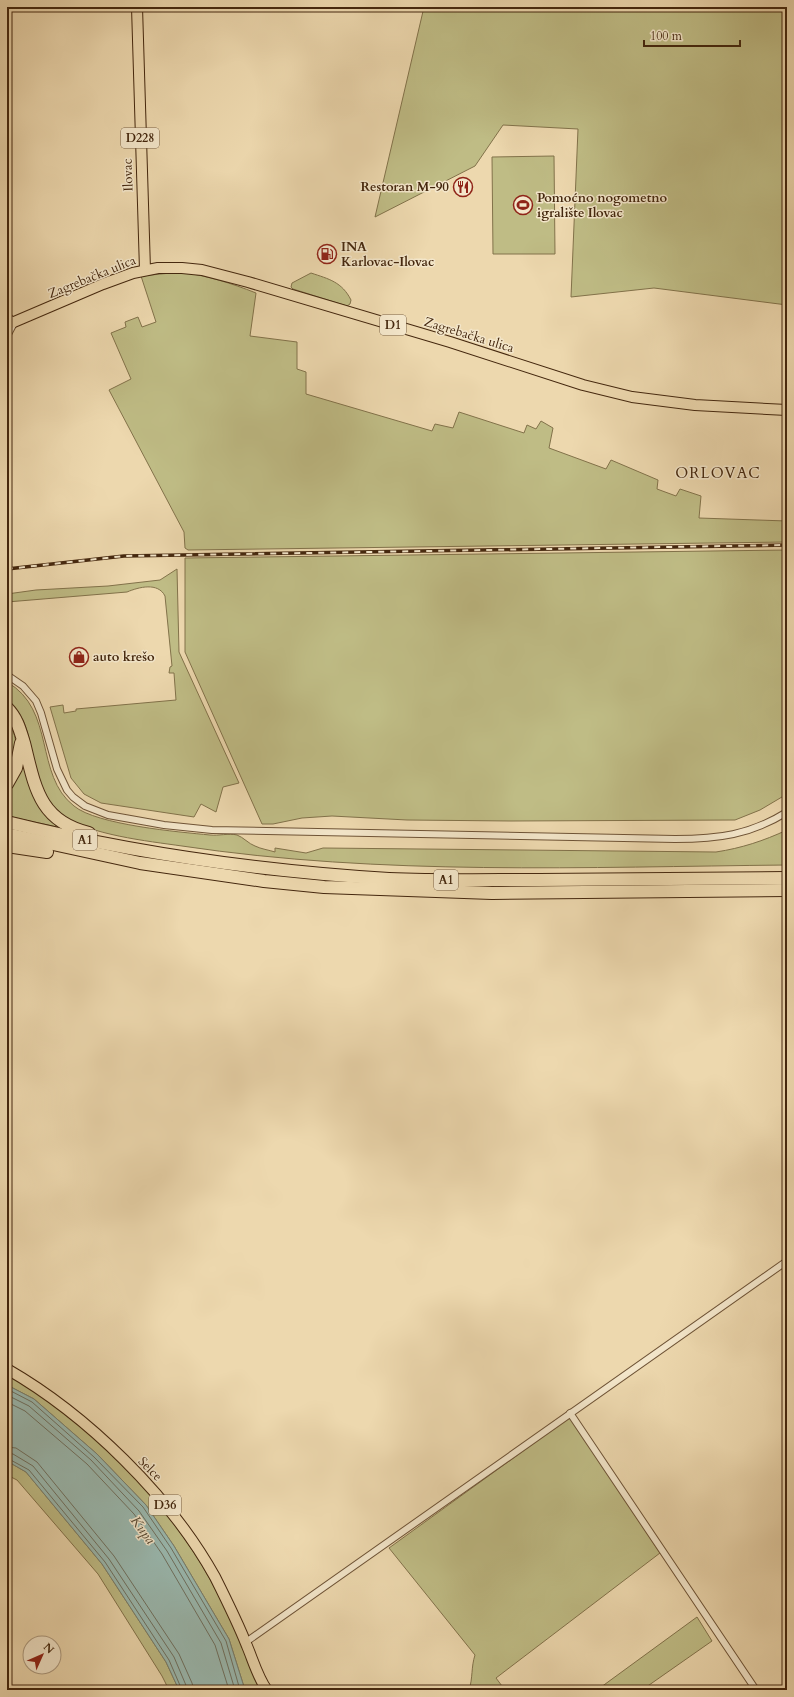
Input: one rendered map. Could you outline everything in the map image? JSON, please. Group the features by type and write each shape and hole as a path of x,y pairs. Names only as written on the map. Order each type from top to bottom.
{"highway":[{"path":"7,708 14,716 21,734 37,792 43,803 58,820 80,831 147,845 164,855"},
{"path":"7,784 16,768 19,756 21,734"},
{"name":"A1","path":"7,822 91,841 164,855 269,869 391,879 513,880 787,878"},
{"name":"A1","path":"7,834 140,863 264,881 324,887 386,891 507,893 787,890"},
{"path":"7,846 121,868 140,863"}],"main road":[{"name":"Ilovac","path":"137,7 145,270"},
{"name":"Zagrebačka ulica","path":"10,324 102,284 145,270 182,268 223,275 450,342 583,385 632,396 695,405 787,410"},
{"name":"Selce","path":"7,1369 44,1391 79,1418 155,1492 186,1532 214,1577 246,1642 266,1689"}],"street":[{"path":"7,315 10,324 7,336"},
{"path":"7,675 23,686 36,701 62,780 73,797 85,806 108,815 164,825 212,830 702,839 729,836 749,831 769,823 787,812"},
{"path":"246,1642 787,1261"},
{"path":"570,1413 756,1690"}],"shaded area":[{"path":"424,7 787,7 787,305 654,288 571,297 578,129 503,125 475,166 375,217"},
{"name":"Pomoćno nogometno igralište Ilovac","path":"554,156 555,254 493,254 492,157"},
{"path":"181,272 219,280 256,293 250,336 297,342 297,369 306,372 306,394 432,431 435,424 453,428 459,412 524,433 527,425 536,429 541,421 553,428 549,448 606,469 611,460 658,480 657,489 676,496 680,489 701,496 699,518 787,521 787,542 188,550 185,548 184,532 109,390 131,379 111,333 126,327 125,322 138,317 142,327 156,322 141,276"},
{"path":"311,273 329,279 339,285 351,300 350,304 347,306 293,289 291,287 292,283"},
{"path":"787,550 787,794 760,810 735,820 407,820 332,816 302,818 273,824 262,824 185,652 185,558"},
{"path":"177,569 179,652 239,783 223,787 216,812 201,804 194,817 101,803 84,794 71,778 50,707 63,705 64,713 76,711 76,709 176,700 174,673 169,673 170,667 172,666 165,596 162,592 153,587 142,587 127,592 7,602 7,594 36,590 108,586 160,580"},
{"path":"7,682 22,694 33,709 39,725 48,761 62,793 74,806 85,813 119,823 159,830 196,834 234,834 250,844 275,852 275,848 306,853 323,848 716,852 752,844 787,830 787,865 560,868 408,866 257,856 152,842 119,836 87,828 73,822 61,815 51,806 39,783 31,745 23,720 7,700"},
{"path":"7,721 12,728 16,743 16,750 7,779"},
{"path":"21,766 24,767 35,800 57,827 7,816 7,789"},
{"path":"7,1373 37,1393 97,1441 136,1479 172,1521 203,1567 219,1597 234,1627 261,1690 245,1690 229,1639 174,1546 146,1505 97,1454 34,1399 7,1385"},
{"path":"570,1417 660,1553 496,1678 505,1690 469,1690 475,1655 389,1548"},
{"path":"7,1461 26,1472 102,1564 166,1662 179,1690 169,1690 162,1676 98,1574 17,1480 7,1475"},
{"path":"697,1617 712,1641 642,1690 597,1690"}],"water":[{"name":"Kupa","path":"7,1385 34,1399 97,1454 146,1505 174,1546 229,1639 245,1690 179,1690 166,1662 102,1564 26,1472 7,1461"}],"railway":[{"path":"7,569 124,556 787,545"}],"place":[{"name":"Restoran M-90","path":"463,187"},
{"name":"Pomoćno nogometno igralište Ilovac","path":"523,205"},
{"name":"INA Karlovac-Ilovac","path":"327,254"},
{"name":"auto krešo","path":"79,657"}],"district":[{"name":"ORLOVAC","path":"718,473"}]}
